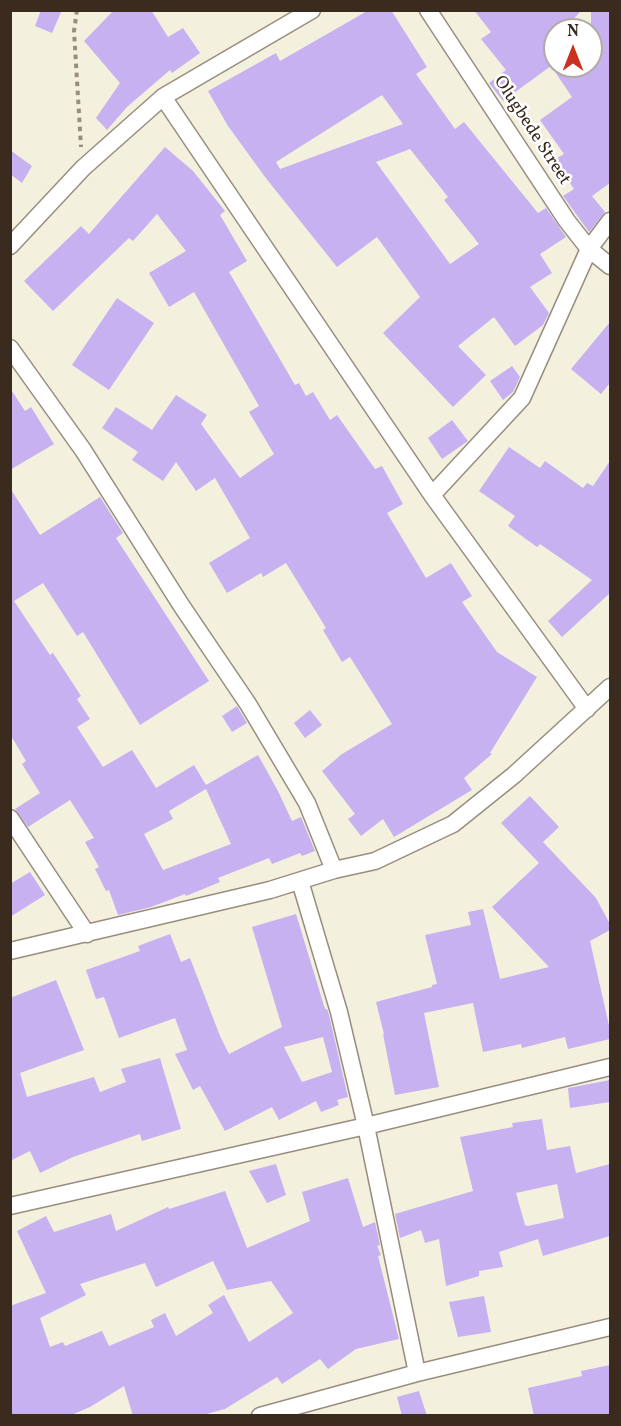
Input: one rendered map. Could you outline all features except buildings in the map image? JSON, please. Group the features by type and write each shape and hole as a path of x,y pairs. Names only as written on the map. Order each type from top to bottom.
{"street":[{"path":"10,246 83,168 163,97 312,10"},
{"name":"Olugbede Street","path":"428,10 567,221 589,249 610,266"},
{"path":"163,97 432,495 587,709"},
{"path":"432,495 522,398 589,249 610,221"},
{"path":"10,348 83,450 181,605 248,704 308,803 334,870"},
{"path":"10,951 270,890 334,870 375,861 453,824 514,775 610,687"},
{"path":"10,818 87,934"},
{"path":"300,881 339,1012 366,1126 417,1373"},
{"path":"10,1206 366,1126 610,1067"},
{"path":"260,1416 417,1373 610,1327"}],"path":[{"path":"77,10 74,31 83,168"}]}
